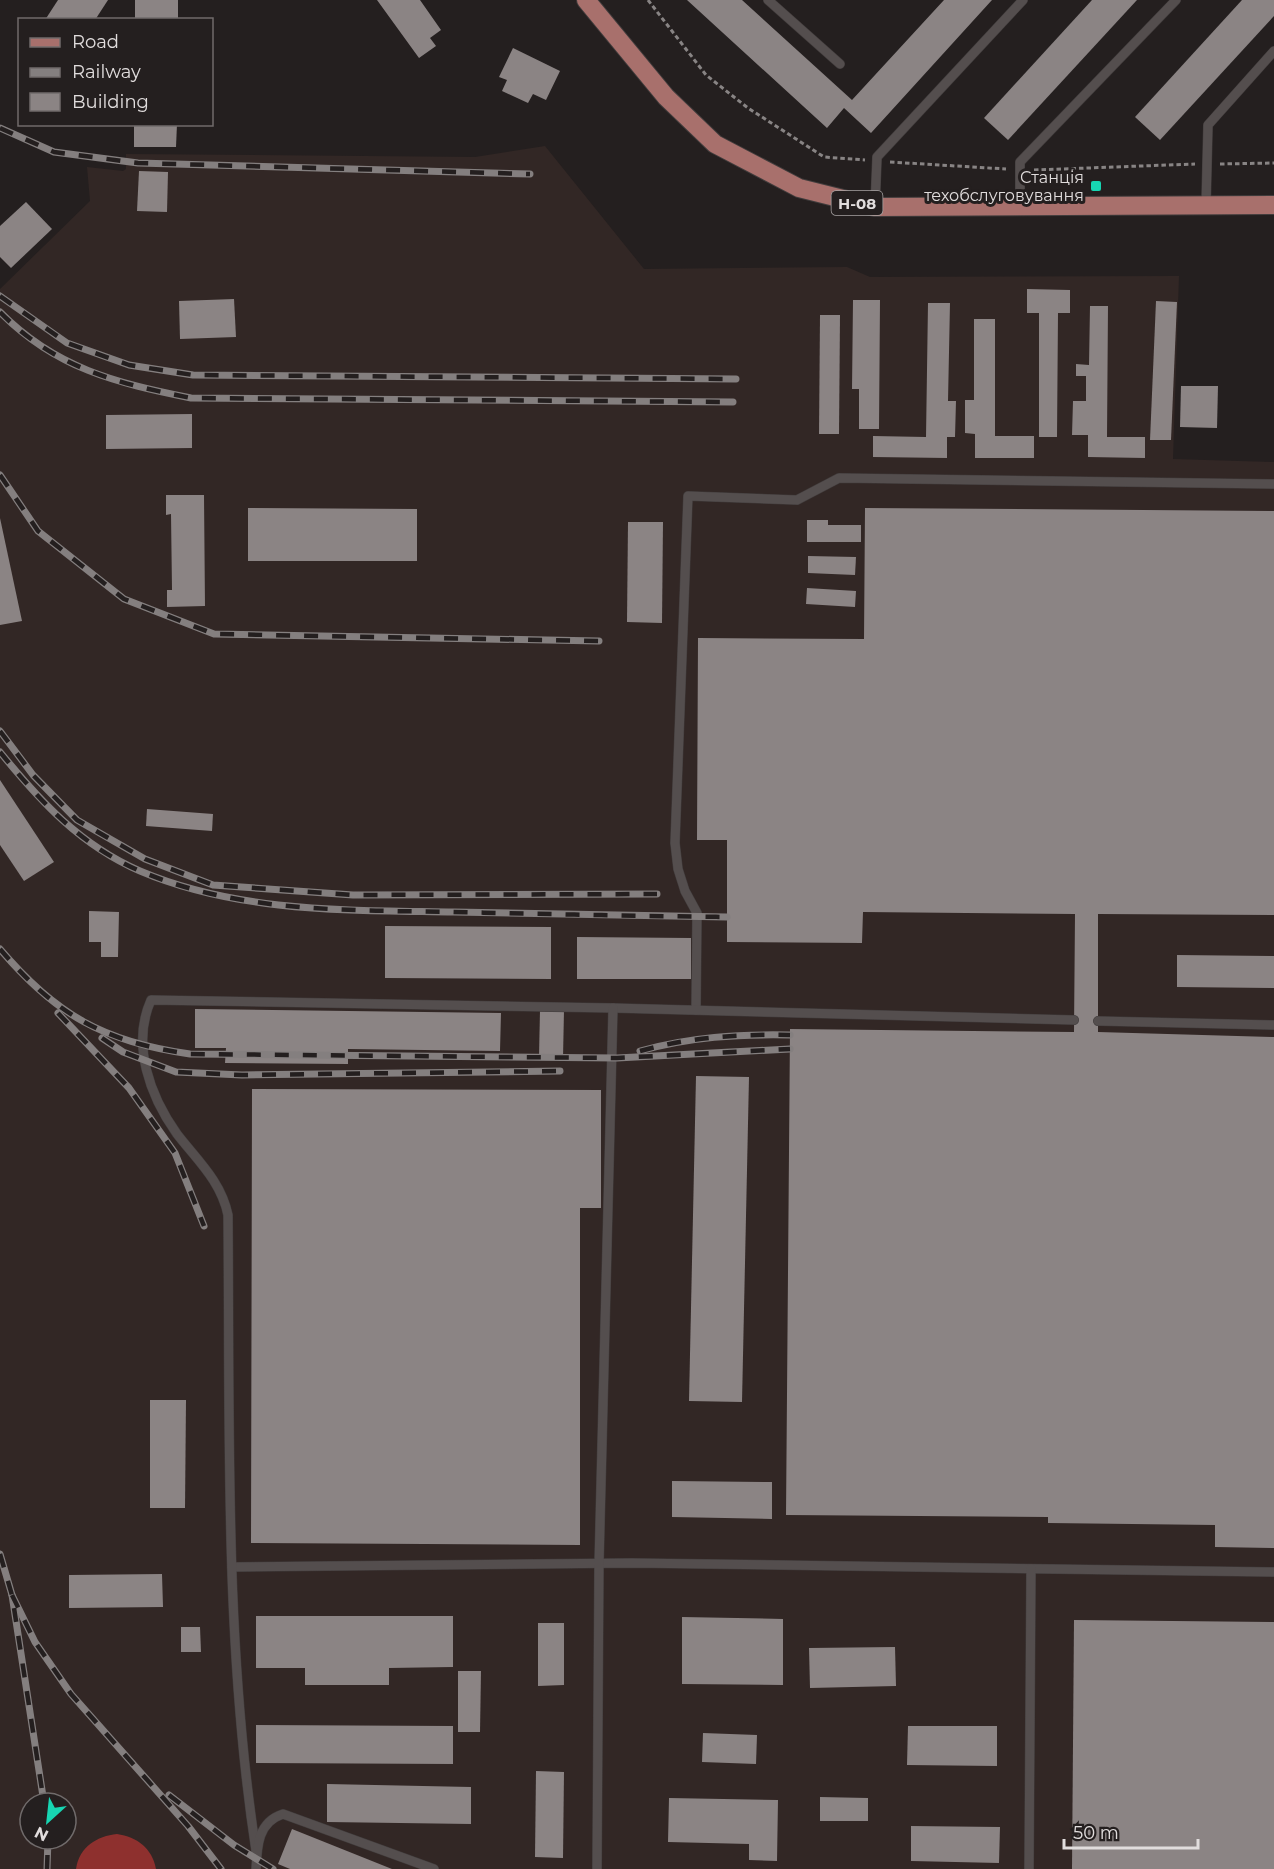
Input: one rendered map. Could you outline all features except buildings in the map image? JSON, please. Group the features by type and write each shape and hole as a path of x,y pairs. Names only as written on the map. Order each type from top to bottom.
{"main road":[{"name":"Н-08","path":"586,0 666,98 715,144 799,188 875,207 1274,205"}],"lane":[{"path":"768,0 840,64"},
{"path":"875,207 877,157 1023,0"},
{"path":"1020,207 1020,162 1176,0"},
{"path":"1206,205 1208,125 1274,51"},
{"path":"696,1010 697,913 685,891 678,869 675,843 688,496 797,500 840,478 1274,484"},
{"path":"256,1869 256,1851 244,1770 232,1567 228,1215 225,1200 217,1185 168,1119 152,1087 142,1045 142,1019 152,1000 612,1008 1074,1020"},
{"path":"597,1869 599,1564 612,1008"},
{"path":"1098,1021 1274,1025"},
{"path":"232,1567 599,1564 1274,1572"},
{"path":"1029,1869 1031,1569"},
{"path":"256,1851 261,1830 272,1818 283,1815 434,1869"}],"path":[{"path":"648,0 706,75 748,108 824,157 1020,170 1274,163"}],"shaded area":[{"path":"545,146 644,269 847,267 870,277 1179,276 1173,459 1274,462 1274,1869 0,1869 0,289 90,201 87,167 123,171 126,169 126,154 475,157"},
{"path":"117,1834 137,1841 147,1849 156,1869 76,1869 81,1855 90,1844 103,1837"}],"railway":[{"path":"0,128 54,152 138,163 530,174"},
{"path":"0,296 67,343 129,365 193,375 736,379"},
{"path":"0,312 42,347 65,360 112,379 191,398 733,402"},
{"path":"0,475 38,531 124,599 214,634 599,641"},
{"path":"0,731 33,775 77,820 145,859 213,885 353,895 657,894"},
{"path":"0,752 30,788 62,820 98,848 140,871 178,885 216,895 294,906 374,911 727,917"},
{"path":"0,949 41,992 84,1022 132,1042 190,1054 617,1058 790,1049"},
{"path":"58,1013 129,1088 175,1153 204,1226"},
{"path":"640,1051 677,1042 714,1037 790,1035"},
{"path":"102,1038 123,1052 176,1072 242,1075 560,1071"},
{"path":"0,1554 12,1595 42,1791"},
{"path":"12,1595 35,1642 71,1694 188,1826 221,1869"},
{"path":"169,1795 234,1845 273,1869"},
{"path":"47,1869 48,1851"}],"place":[{"name":"Станція техобслуговування","path":"1096,186"}]}
